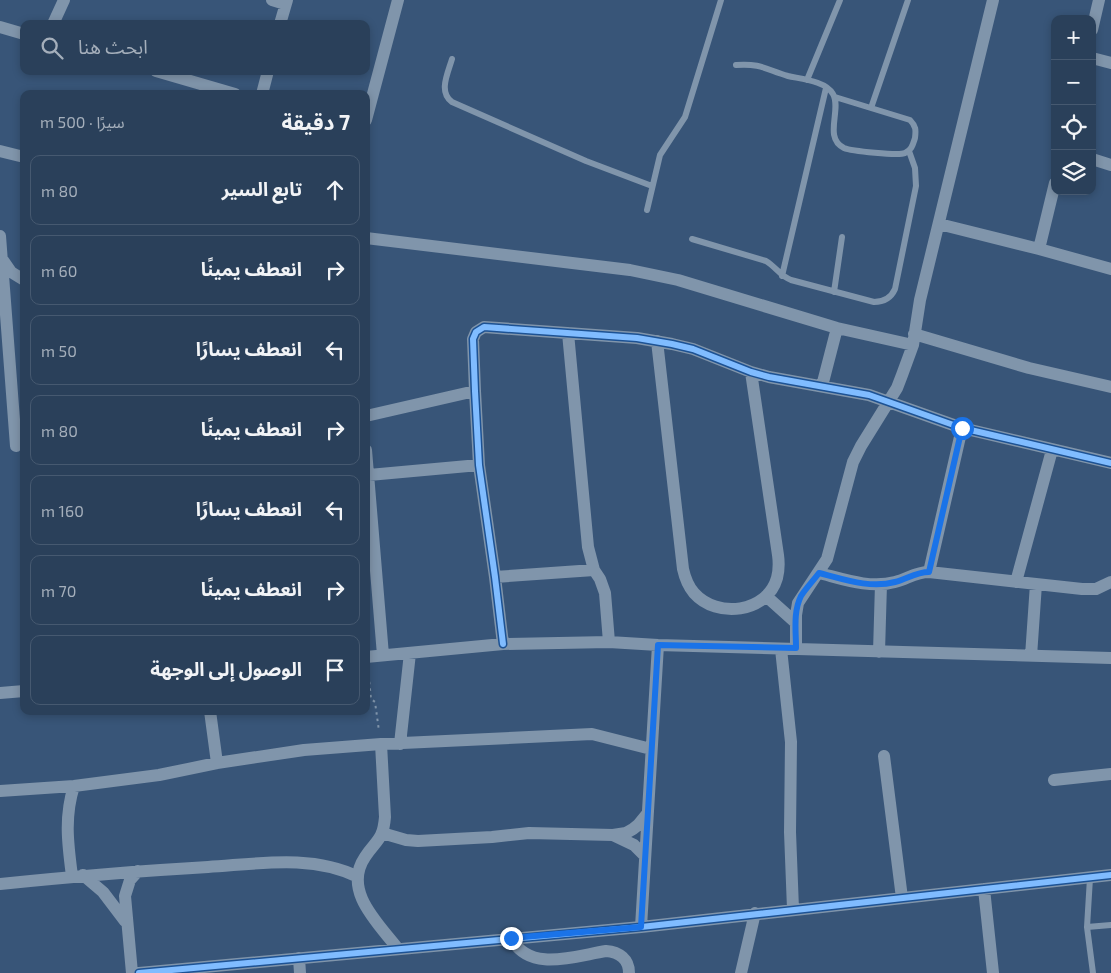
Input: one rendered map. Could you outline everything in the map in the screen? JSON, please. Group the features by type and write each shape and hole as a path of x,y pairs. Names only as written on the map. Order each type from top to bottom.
{"street":[{"path":"55,20 64,0"},
{"path":"272,0 286,2 281,20"},
{"path":"370,105 398,0"},
{"path":"796,648 797,609 801,597 819,573 829,550 853,462 902,375 913,340 920,300 993,0"},
{"path":"1096,15 1100,0"},
{"path":"0,27 20,33"},
{"path":"1096,59 1111,62"},
{"path":"170,75 222,90"},
{"path":"263,90 267,75"},
{"path":"0,151 20,156"},
{"path":"1096,161 1111,165"},
{"path":"1039,248 1052,195"},
{"path":"939,224 1039,248 1111,269"},
{"path":"0,236 16,446"},
{"path":"370,238 630,270 678,280 837,328 913,340 1111,388"},
{"path":"1,257 11,272 20,278"},
{"path":"503,644 479,465 472,344 474,335 480,329 496,327 623,336 657,341 693,349 751,372 869,395 962,428 1111,463"},
{"path":"822,386 837,328"},
{"path":"568,333 588,547 594,570 606,593 609,642"},
{"path":"657,341 685,578 695,594 710,605 737,610 760,601 766,596 775,584 778,576 779,562 751,372"},
{"path":"370,415 475,391"},
{"path":"929,572 962,428"},
{"path":"1016,582 1052,450"},
{"path":"370,475 479,465"},
{"path":"370,545 383,655"},
{"path":"495,577 594,570"},
{"path":"819,573 853,582 881,584 895,582 914,574 929,572 1089,589 1103,587 1111,582"},
{"path":"878,652 881,584"},
{"path":"1031,656 1036,584"},
{"path":"766,596 796,622"},
{"path":"370,657 503,644 609,642 781,649 1111,658"},
{"path":"641,927 658,645"},
{"path":"781,649 791,742 790,849 793,909"},
{"path":"400,744 410,652"},
{"path":"0,693 20,691"},
{"path":"211,715 217,762"},
{"path":"0,791 74,786 171,773 217,762 304,750 381,744 592,734 652,749"},
{"path":"381,744 386,817 378,841 362,861 358,877 359,894 362,901 398,949"},
{"path":"884,756 902,898"},
{"path":"1054,780 1111,774"},
{"path":"74,786 70,798 66,829 78,876 111,902 127,923"},
{"path":"382,833 406,840 505,836 529,833 612,836 626,833 633,829 647,814"},
{"path":"612,836 634,845 645,856"},
{"path":"0,884 138,871 287,863 334,867 358,877"},
{"path":"132,973 125,902 130,880 138,871"},
{"path":"139,973 201,970 299,958 641,927 1111,875"},
{"path":"984,889 992,973"},
{"path":"741,973 755,914"},
{"path":"511,938 518,950 530,958 543,961 606,950 615,952 627,962 628,973"},
{"path":"299,958 300,973"}],"lane":[{"path":"647,210 660,155 664,146 679,127 687,111 721,0"},
{"path":"808,80 840,0"},
{"path":"872,108 908,0"},
{"path":"452,59 444,90 446,97 452,102 586,161 652,186"},
{"path":"736,65 760,66 787,76 808,80 832,92 835,97 834,132 836,140 842,147 850,150 904,154 913,146 916,130 912,122 905,118 835,97"},
{"path":"782,276 826,88"},
{"path":"692,239 766,261 774,266 782,276 834,292 878,302 887,299 893,293 916,186 915,168 909,151"},
{"path":"834,292 842,237"},
{"path":"1090,878 1086,927 1093,973"},
{"path":"1086,927 1111,925"}],"path":[{"path":"370,689 371,700 375,702 381,744"}],"cycle path":[{"path":"503,644 479,465 473,339 476,332 484,327 637,338 672,344 693,349 751,372 769,377 869,395 962,428 1111,463"},
{"path":"139,973 641,927 1111,875"}],"route":[{"path":"511,938 641,927 658,645 796,648 798,603 804,591 819,573 853,582 881,584 895,582 914,574 929,572 962,428"}]}
